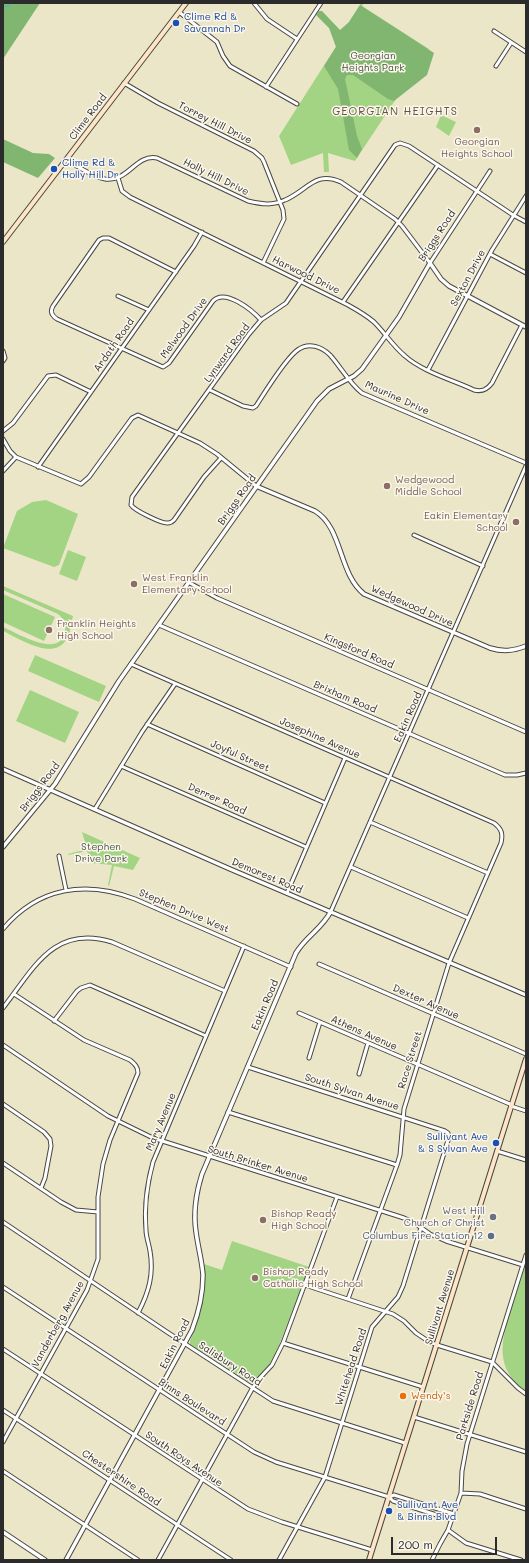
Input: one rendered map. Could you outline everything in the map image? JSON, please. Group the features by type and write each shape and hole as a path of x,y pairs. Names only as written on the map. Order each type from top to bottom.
{"main road":[{"name":"Clime Road","path":"3,242 186,3"},
{"name":"Sullivant Avenue","path":"369,1560 526,1059"}],"street":[{"path":"254,3 267,19 297,39"},
{"path":"266,87 321,3"},
{"path":"179,12 217,42 223,56 230,66 297,104"},
{"path":"494,31 526,52"},
{"path":"496,66 512,43"},
{"name":"Torrey Hill Drive","path":"124,83 158,103 259,155 264,162 280,202 284,219 263,263"},
{"name":"Lynward Road","path":"221,458 210,470 172,522 167,523 132,508 131,500 249,334 261,320 282,307 392,149 400,143 409,146 438,165"},
{"name":"Holly Hill Drive","path":"118,178 124,175 143,158 152,157 162,159 248,202 263,205 280,202 290,198 313,182 322,178 332,178 360,194 398,222 443,282 524,326"},
{"path":"66,160 99,177 109,179 118,178"},
{"path":"343,302 438,165 526,222"},
{"name":"Briggs Road","path":"3,848 58,780 108,698 131,664 320,397 329,389 349,379 362,369 386,336 399,317 430,263 490,172"},
{"name":"Harwood Drive","path":"118,178 122,191 130,197 343,302 362,313 374,323 406,357 428,370 474,390 484,390 489,388 524,326"},
{"name":"Sexton Drive","path":"428,370 490,254 526,196"},
{"name":"Ardath Road","path":"38,466 176,272 202,232"},
{"name":"Melwood Drive","path":"176,272 109,238 103,238 99,240 53,306 51,310 52,314 56,319 159,366 165,367 213,301 221,296 245,306 261,320"},
{"path":"490,254 526,273"},
{"path":"118,296 149,310"},
{"name":"Maurine Drive","path":"210,390 243,406 253,408 256,406 290,357 299,349 310,346 322,348 327,351 362,393 526,464"},
{"path":"3,351 3,361"},
{"path":"3,431 14,423 48,376 56,375 91,392"},
{"name":"Wedgewood Drive","path":"16,457 82,484 90,477 133,416 138,415 144,417 200,443 256,486 315,512 323,518 332,532 350,577 355,585 364,594 490,648 501,651 513,651 526,646"},
{"path":"3,439 10,451 16,457 3,471"},
{"name":"Eakin Road","path":"66,1560 185,1344 196,1320 202,1298 202,1263 196,1233 195,1213 198,1188 209,1157 290,966 300,946 323,925 331,911 526,464"},
{"path":"414,536 482,566"},
{"name":"Kingsford Road","path":"188,582 217,598 526,732"},
{"name":"Brixham Road","path":"158,625 505,775 526,773"},
{"name":"Josephine Avenue","path":"131,664 494,823 501,830"},
{"path":"95,809 147,724 175,684"},
{"name":"Joyful Street","path":"147,724 325,803"},
{"path":"286,892 345,758"},
{"name":"Derrer Road","path":"121,766 306,847"},
{"name":"Demorest Road","path":"3,769 526,995"},
{"path":"370,822 488,873"},
{"name":"Race Street","path":"348,1299 400,1155 402,1117 416,1064 432,1014 449,963 501,843 501,830"},
{"path":"59,856 66,890"},
{"path":"351,867 468,918"},
{"name":"Stephen Drive West","path":"3,929 9,921 26,908 48,896 66,890 101,889 119,892 290,966"},
{"path":"3,1008 48,951 68,940 88,937 112,942 225,991"},
{"name":"Mary Avenue","path":"138,1312 147,1295 151,1281 152,1265 146,1231 146,1199 153,1162 244,946"},
{"name":"Dexter Avenue","path":"319,964 526,1054"},
{"path":"14,994 54,1021 77,991 86,986 93,986 206,1036"},
{"name":"Athens Avenue","path":"299,1013 526,1111"},
{"name":"Vanderberg Avenue","path":"3,1442 91,1281 98,1254 99,1189 103,1164 110,1140 137,1078 138,1068 135,1063 84,1040 54,1021"},
{"path":"309,1058 320,1022"},
{"path":"359,1074 368,1044"},
{"name":"South Brinker Avenue","path":"3,1045 93,1106 118,1121 161,1141 381,1210 404,1218 433,1235 523,1265"},
{"name":"South Sylvan Avenue","path":"248,1067 445,1131 449,1135"},
{"path":"3,1104 48,1135 50,1139 51,1146 44,1182 41,1188"},
{"path":"228,1112 397,1165"},
{"name":"Whitehead Road","path":"279,1560 325,1477 372,1327 398,1297 403,1286 422,1228 449,1135"},
{"path":"497,1151 526,1160"},
{"path":"3,1163 76,1210 98,1212"},
{"path":"158,1560 252,1389 257,1381 272,1365 283,1343 337,1197"},
{"name":"Salisbury Road","path":"3,1222 252,1389 273,1401 406,1443"},
{"name":"Parkside Road","path":"432,1560 448,1530 461,1493 464,1458 470,1434 526,1256"},
{"path":"304,1285 399,1316 416,1333 437,1345 492,1362 526,1394"},
{"name":"Binns Boulevard","path":"3,1287 258,1454 276,1462 389,1497 393,1501 452,1520"},
{"path":"283,1343 423,1386"},
{"name":"South Roys Avenue","path":"3,1349 248,1509 298,1527 372,1550"},
{"name":"Chestershire Road","path":"3,1410 231,1560"},
{"path":"414,1416 526,1452"},
{"path":"3,1471 138,1560"},
{"path":"461,1493 480,1494 526,1509"},
{"name":"Binns Boulevard","path":"389,1497 394,1495 454,1514"},
{"path":"448,1530 466,1543 521,1560"},
{"path":"3,1532 45,1560"}],"green space":[{"path":"3,3 40,3 3,59"},
{"name":"Georgian Heights Park","path":"361,3 364,3 362,6 429,49 355,161 328,153 329,172 324,172 323,153 291,165 279,136 351,23 349,22"},
{"path":"360,5 434,53 427,75 394,101 388,99 353,75 347,75 345,79 357,136 362,149 357,158 349,150 338,89 324,66 336,47 329,28 316,15 319,11 322,11 340,30 349,22"},
{"path":"441,115 456,122 449,136 436,127"},
{"path":"3,139 33,153 49,154 55,158 38,178 3,162"},
{"path":"46,500 78,514 59,565 54,567 3,548 17,511 32,502"},
{"path":"68,550 86,557 77,581 59,574"},
{"path":"3,586 73,616 72,620 68,619 70,630 66,640 60,646 53,649 45,648 27,643 3,631 3,627 28,639 47,644 56,643 62,639 65,626 64,621 58,614 3,590"},
{"path":"3,594 55,617 44,641 3,622"},
{"path":"35,655 106,686 99,702 28,671"},
{"path":"30,690 79,712 65,743 16,721"},
{"name":"Stephen Drive Park","path":"82,832 140,858 133,870 114,866 109,886 112,865 91,863 87,851 68,855 87,849"},
{"path":"232,1241 309,1267 272,1362 252,1384 190,1344 202,1303 204,1264 222,1270"},
{"path":"526,1262 526,1391 509,1373 503,1354 503,1343 507,1321"}],"waterway":[{"path":"3,7 9,6 12,3"}],"place":[{"name":"Clime Rd & Savannah Dr","path":"176,23"},
{"name":"Georgian Heights School","path":"477,130"},
{"name":"Clime Rd & Holly Hill Dr","path":"54,169"},
{"name":"Wedgewood Middle School","path":"387,486"},
{"name":"Eakin Elementary School","path":"516,522"},
{"name":"West Franklin Elementary School","path":"134,584"},
{"name":"Franklin Heights High School","path":"49,630"},
{"name":"Sullivant Ave & S Sylvan Ave","path":"496,1143"},
{"name":"West Hill Church of Christ","path":"493,1217"},
{"name":"Bishop Ready High School","path":"263,1220"},
{"name":"Columbus Fire Station 12","path":"491,1236"},
{"name":"Bishop Ready Catholic High School","path":"255,1278"},
{"name":"Wendy’s","path":"403,1396"},
{"name":"Sullivant Ave & Binns Blvd","path":"389,1511"}],"district":[{"name":"GEORGIAN HEIGHTS","path":"395,112"}]}
